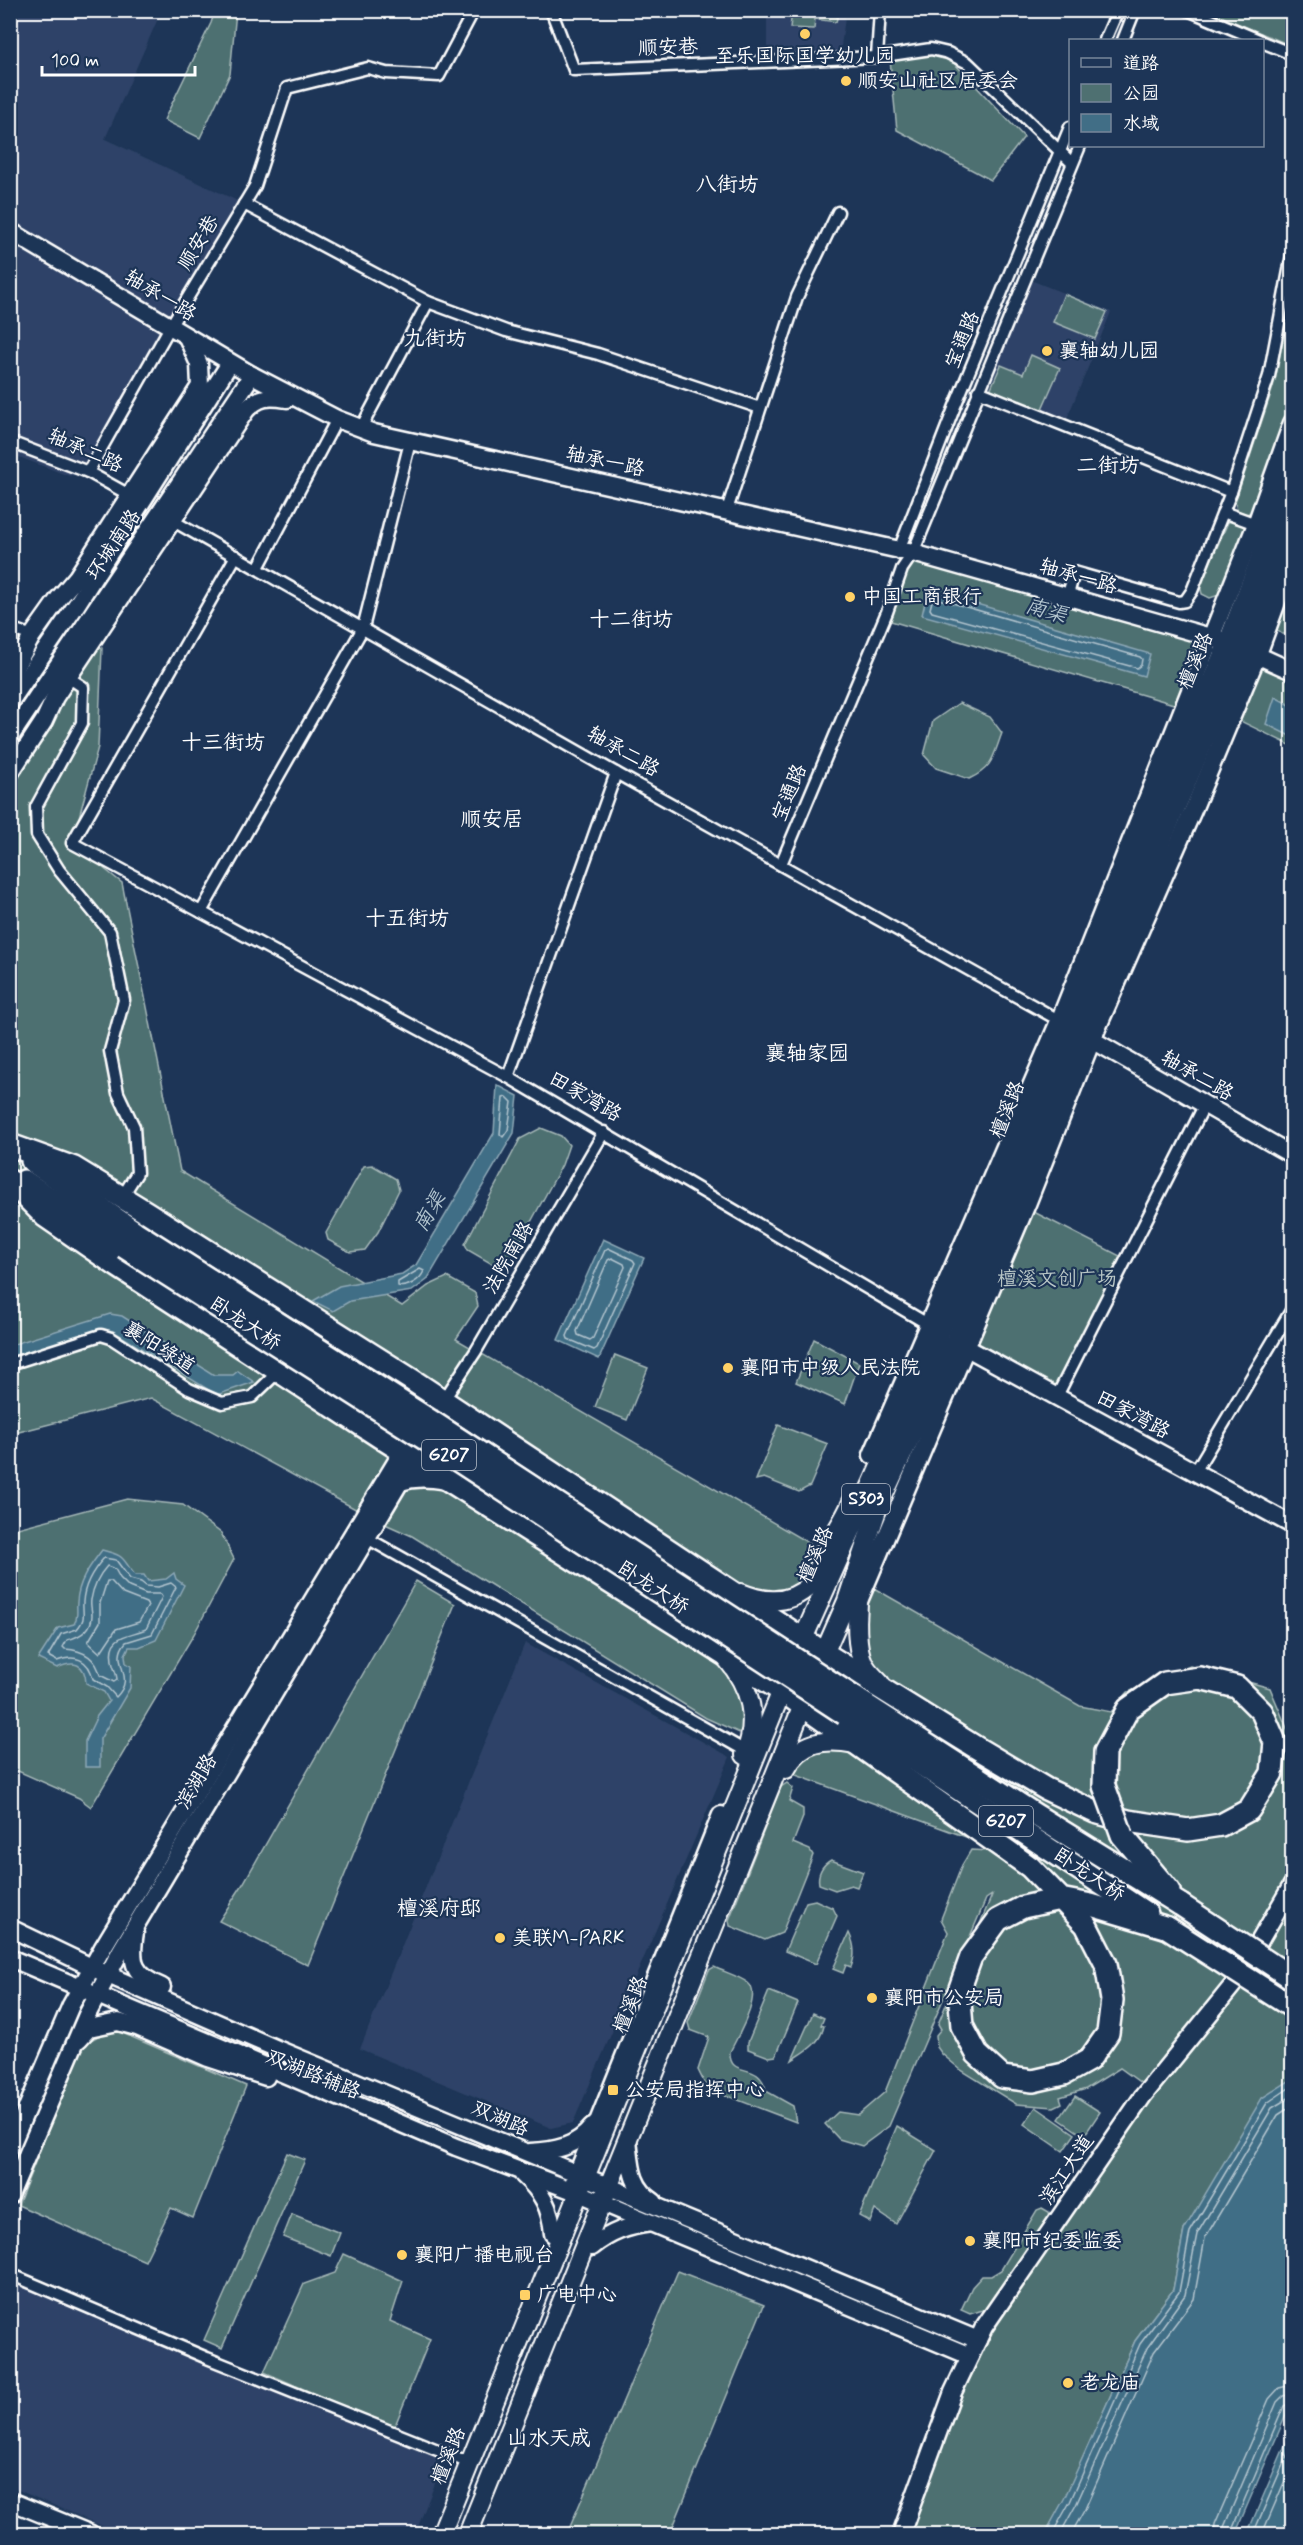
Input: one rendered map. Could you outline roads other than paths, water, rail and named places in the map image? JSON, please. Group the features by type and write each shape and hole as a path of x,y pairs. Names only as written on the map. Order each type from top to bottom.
{"highway":[{"path":"10,1146 74,1168 122,1197 443,1401 824,1653 1036,1783 1095,1812 1106,1815 1117,1818 1128,1821 1188,1830 1221,1825 1249,1810 1272,1773 1275,1743 1262,1712 1237,1687 1200,1678 1165,1683 1128,1709 1105,1752 1104,1786 1115,1816 1118,1825 1122,1835 1181,1905"},
{"name":"卧龙大桥","path":"10,1146 129,1240 425,1439 1168,1928 1293,2007"},
{"name":"卧龙大桥","path":"10,1173 129,1240 424,1417 1034,1814 1293,1978"},
{"path":"10,1181 45,1216 371,1431 782,1691 1029,1867 1046,1883 1054,1892 1062,1900 1086,1925 1106,1964 1112,2000 1108,2033 1089,2060 1064,2074 1033,2081 1002,2077 977,2054 962,2026 958,1991 971,1957 998,1920 1023,1907 1060,1899 1070,1901 1080,1903 1091,1905 1168,1928"}],"main road":[{"name":"檀溪路","path":"1236,645 1291,470"},
{"name":"檀溪路","path":"468,2535 609,2196 824,1653 847,1601 875,1518 947,1336 981,1239 1075,1029 1293,514"},
{"name":"檀溪路","path":"441,2535 466,2462 578,2183 722,1839 751,1754 782,1691 895,1432 947,1336"},
{"path":"718,1583 750,1597 776,1602 789,1598 811,1584 824,1552 849,1508 872,1455 895,1432"},
{"path":"875,1518 856,1607 860,1656 867,1670 887,1691"},
{"path":"722,1653 739,1674 750,1697 753,1717 751,1754 721,1815 722,1839"},
{"path":"745,1851 761,1831 793,1755 804,1747 819,1743 838,1741 855,1744"}],"street":[{"name":"顺安巷","path":"88,472 170,327 255,186 287,88 368,68 386,73 439,76 474,10"},
{"name":"顺安巷","path":"551,10 574,70 877,57 931,49 948,53 968,63 1072,163"},
{"path":"877,57 880,10"},
{"path":"1106,39 1118,10"},
{"path":"1123,39 1135,10"},
{"path":"1188,10 1256,39"},
{"path":"1264,42 1293,54"},
{"name":"宝通路","path":"781,864 887,612 955,406 1069,132"},
{"name":"宝通路","path":"906,552 978,391 1080,147"},
{"path":"244,204 428,302 506,332 598,354 760,408"},
{"path":"727,510 797,297 838,212"},
{"name":"轴承一路","path":"10,231 230,363 337,419 361,428 410,442 727,510 906,552 1236,645"},
{"path":"1068,596 1074,572 1179,602 1185,601 1192,591 1231,492 1269,376 1293,255"},
{"path":"361,428 428,302"},
{"path":"10,678 32,636 135,498 200,386 199,364 187,337"},
{"name":"环城南路","path":"10,702 77,604 135,498 230,363"},
{"name":"环城南路","path":"10,737 168,517 252,375"},
{"path":"978,391 1231,492"},
{"path":"10,773 168,517 255,401 268,396 305,403"},
{"path":"258,568 337,419"},
{"path":"872,1455 1027,1204 1075,1029 1193,810 1236,645 1256,524 1293,423"},
{"name":"轴承二路","path":"10,442 88,472 135,498"},
{"path":"201,912 363,628 410,442"},
{"path":"1256,524 1291,470"},
{"path":"1223,512 1256,524"},
{"name":"轴承二路","path":"168,517 616,773 1075,1029 1293,1155"},
{"name":"田家湾路","path":"236,556 72,843 508,1077 947,1336 1056,1398 1293,1525"},
{"path":"1236,645 1293,561"},
{"path":"10,628 32,636"},
{"path":"1236,645 1293,671"},
{"path":"69,677 83,687 82,723 36,807 38,835 59,870 110,933 124,1000 110,1051 118,1092 134,1127 137,1173 122,1197"},
{"path":"508,1077 616,773"},
{"path":"1056,1398 1205,1104"},
{"name":"法院南路","path":"443,1401 476,1351 604,1132"},
{"path":"1195,1472 1293,1309"},
{"name":"襄阳绿道","path":"10,1364 101,1335 111,1338 189,1389 222,1403 252,1397 279,1371"},
{"path":"856,1607 947,1336"},
{"name":"滨湖路","path":"10,2148 80,1989 92,1968 443,1401"},
{"path":"371,1431 386,1450 395,1478 425,1478 452,1482"},
{"name":"滨湖路","path":"10,2195 75,2044 108,1975 367,1538 395,1478"},
{"path":"367,1538 751,1754"},
{"path":"432,2535 466,2462 553,2234 578,2183 598,2119 721,1815"},
{"path":"667,2211 641,2194 631,2165 629,2146 761,1831"},
{"name":"滨江大道","path":"901,2535 953,2392 984,2327 1143,2096 1237,1980 1293,1885"},
{"name":"双湖路辅路","path":"136,1925 132,1952 135,1966 144,1980 547,2151"},
{"name":"双湖路","path":"10,1928 92,1968 275,2048 524,2152 578,2183 609,2196 667,2211 978,2340"},
{"name":"双湖路","path":"10,1958 456,2147 518,2170 578,2183"},
{"name":"双湖路辅路","path":"75,2044 89,2028 105,2023 118,2022 137,2027 207,2058 262,2076 539,2189"},
{"path":"524,2152 565,2147 584,2138 598,2119"},
{"path":"518,2170 539,2189 552,2220 553,2234"},
{"path":"476,2535 592,2247 609,2196"},
{"name":"双湖路","path":"609,2196 651,2223 970,2356"},
{"path":"592,2247 615,2232 631,2226 651,2223"},
{"path":"10,2274 207,2358 466,2462"},
{"path":"10,2501 91,2535"},
{"path":"10,2521 42,2535"}],"water":[{"name":"南渠","path":"928,590 1150,654 1144,676 922,615"},
{"path":"1275,697 1292,706 1292,737 1266,724"},
{"path":"497,1085 518,1096 514,1133 427,1280 412,1291 350,1301 333,1311 313,1301 339,1286 402,1274 416,1265 494,1133"},
{"path":"603,1239 644,1258 599,1359 558,1340"},
{"path":"110,1314 122,1316 214,1375 233,1375 238,1371 254,1382 217,1395 113,1331 103,1329 11,1357 11,1345"},
{"path":"102,1550 120,1556 135,1575 144,1575 148,1581 166,1579 174,1573 176,1579 184,1585 156,1640 139,1647 129,1647 125,1655 126,1663 131,1666 130,1688 100,1739 100,1767 85,1767 85,1741 97,1716 109,1701 104,1692 86,1683 83,1671 78,1665 69,1664 57,1668 38,1659 58,1628 74,1624 82,1581"},
{"path":"1292,2079 1292,2401 1235,2534 1045,2534 1064,2499 1135,2341 1173,2290 1184,2230 1262,2098"},
{"path":"1292,2429 1292,2534 1247,2534"}],"place":[{"name":"至乐国际国学幼儿园","path":"805,34"},
{"name":"顺安山社区居委会","path":"846,81"},
{"name":"襄轴幼儿园","path":"1047,351"},
{"name":"中国工商银行","path":"850,597"},
{"name":"襄阳市中级人民法院","path":"728,1368"},
{"name":"美联M-PARK","path":"500,1938"},
{"name":"襄阳市公安局","path":"872,1998"},
{"name":"公安局指挥中心","path":"613,2090"},
{"name":"襄阳市纪委监委","path":"970,2241"},
{"name":"襄阳广播电视台","path":"402,2255"},
{"name":"广电中心","path":"525,2295"},
{"name":"老龙庙","path":"1068,2383"}],"district":[{"name":"八街坊","path":"727,185"},
{"name":"九街坊","path":"435,339"},
{"name":"二街坊","path":"1108,466"},
{"name":"十二街坊","path":"631,620"},
{"name":"十三街坊","path":"223,743"},
{"name":"顺安居","path":"492,820"},
{"name":"十五街坊","path":"407,919"},
{"name":"襄轴家园","path":"807,1054"},
{"name":"檀溪府邸","path":"439,1909"},
{"name":"山水天成","path":"549,2439"}],"park label":[{"name":"檀溪文创广场","path":"1057,1279"}]}
